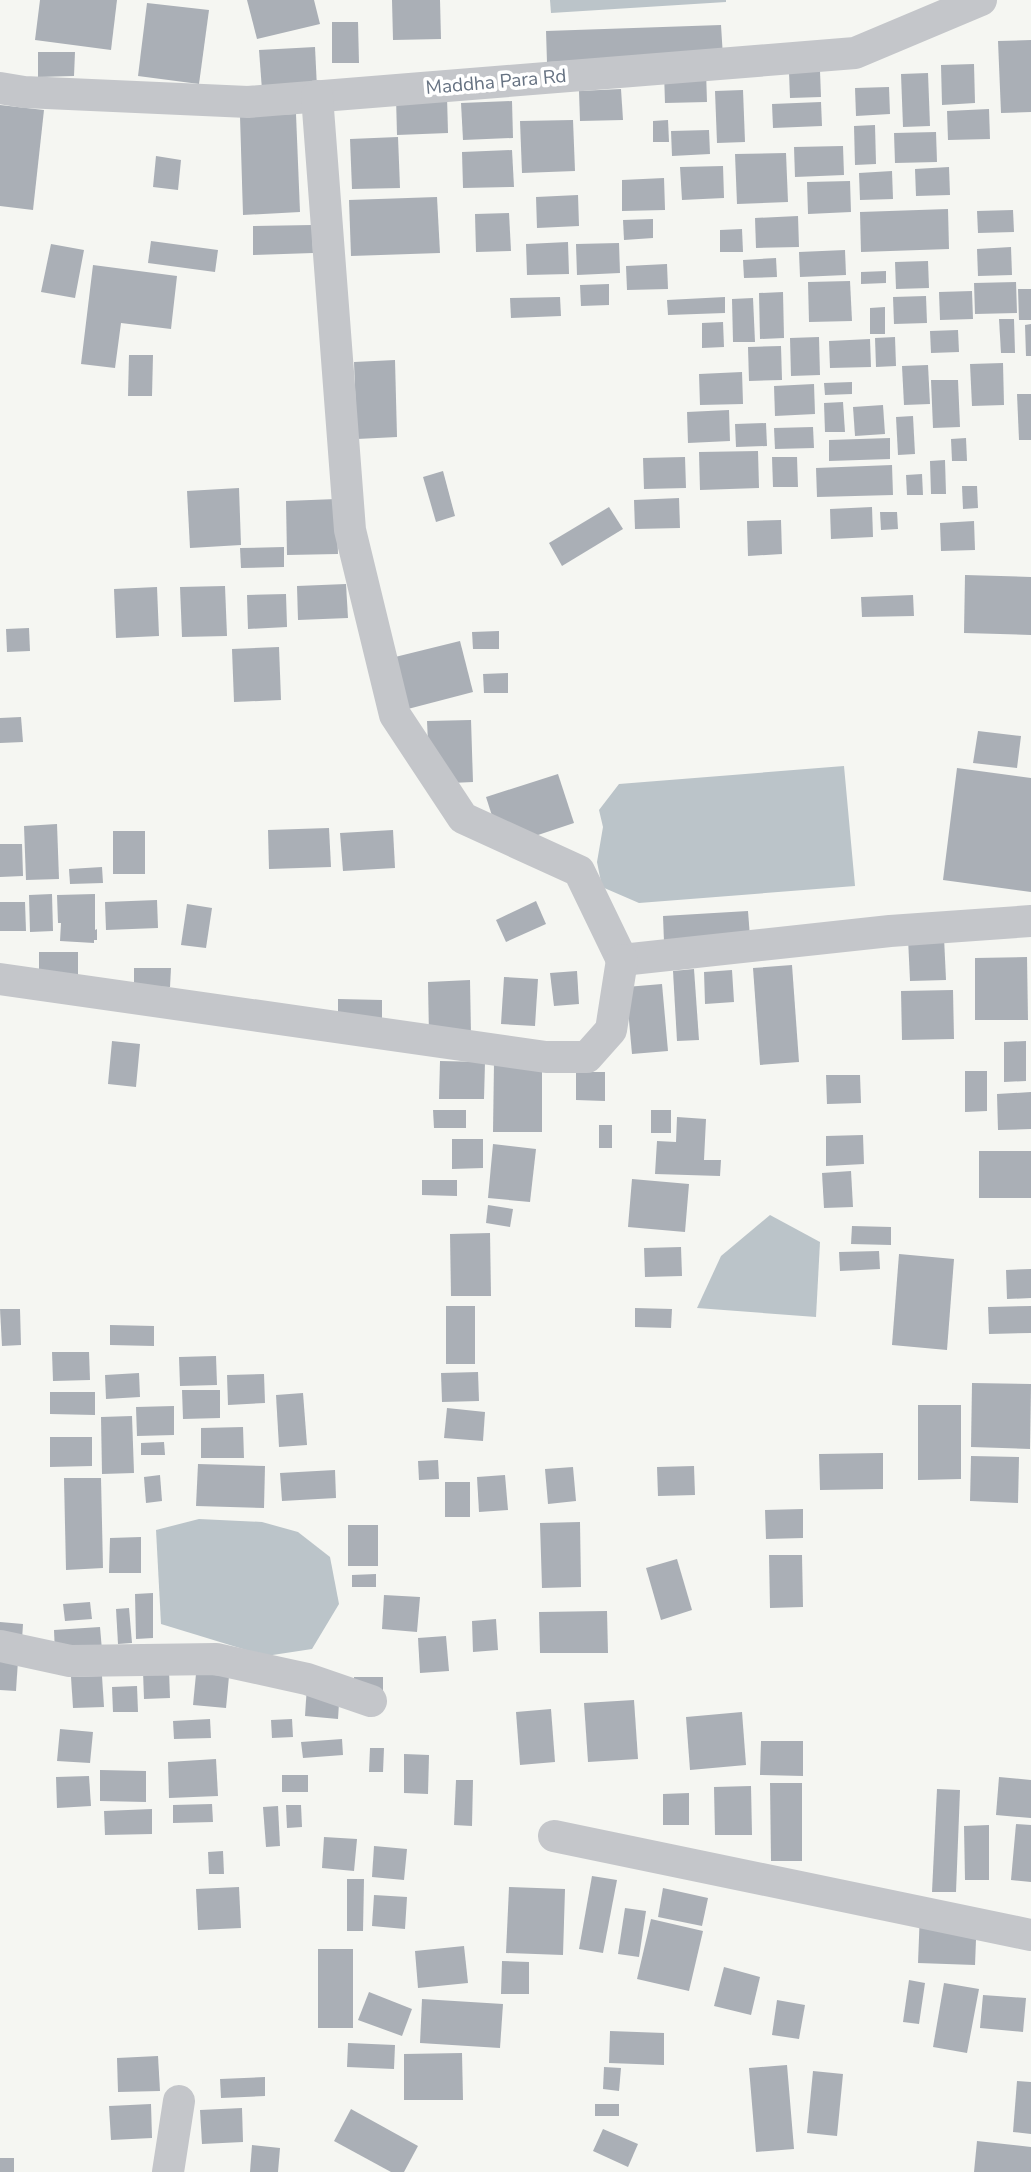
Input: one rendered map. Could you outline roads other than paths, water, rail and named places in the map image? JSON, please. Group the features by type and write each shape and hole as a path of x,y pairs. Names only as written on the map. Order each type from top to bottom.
{"street":[{"name":"Maddha Para Rd","path":"0,88 24,92 248,102 855,53 981,0"},
{"path":"0,979 546,1057 587,1057 611,1030 622,960 579,871 463,818 395,715 350,530 317,96"},
{"path":"622,960 890,931 1031,921"},
{"path":"0,1646 70,1661 216,1658 307,1679 371,1701"},
{"path":"554,1836 1031,1935"},
{"path":"168,2172 179,2101"}]}
